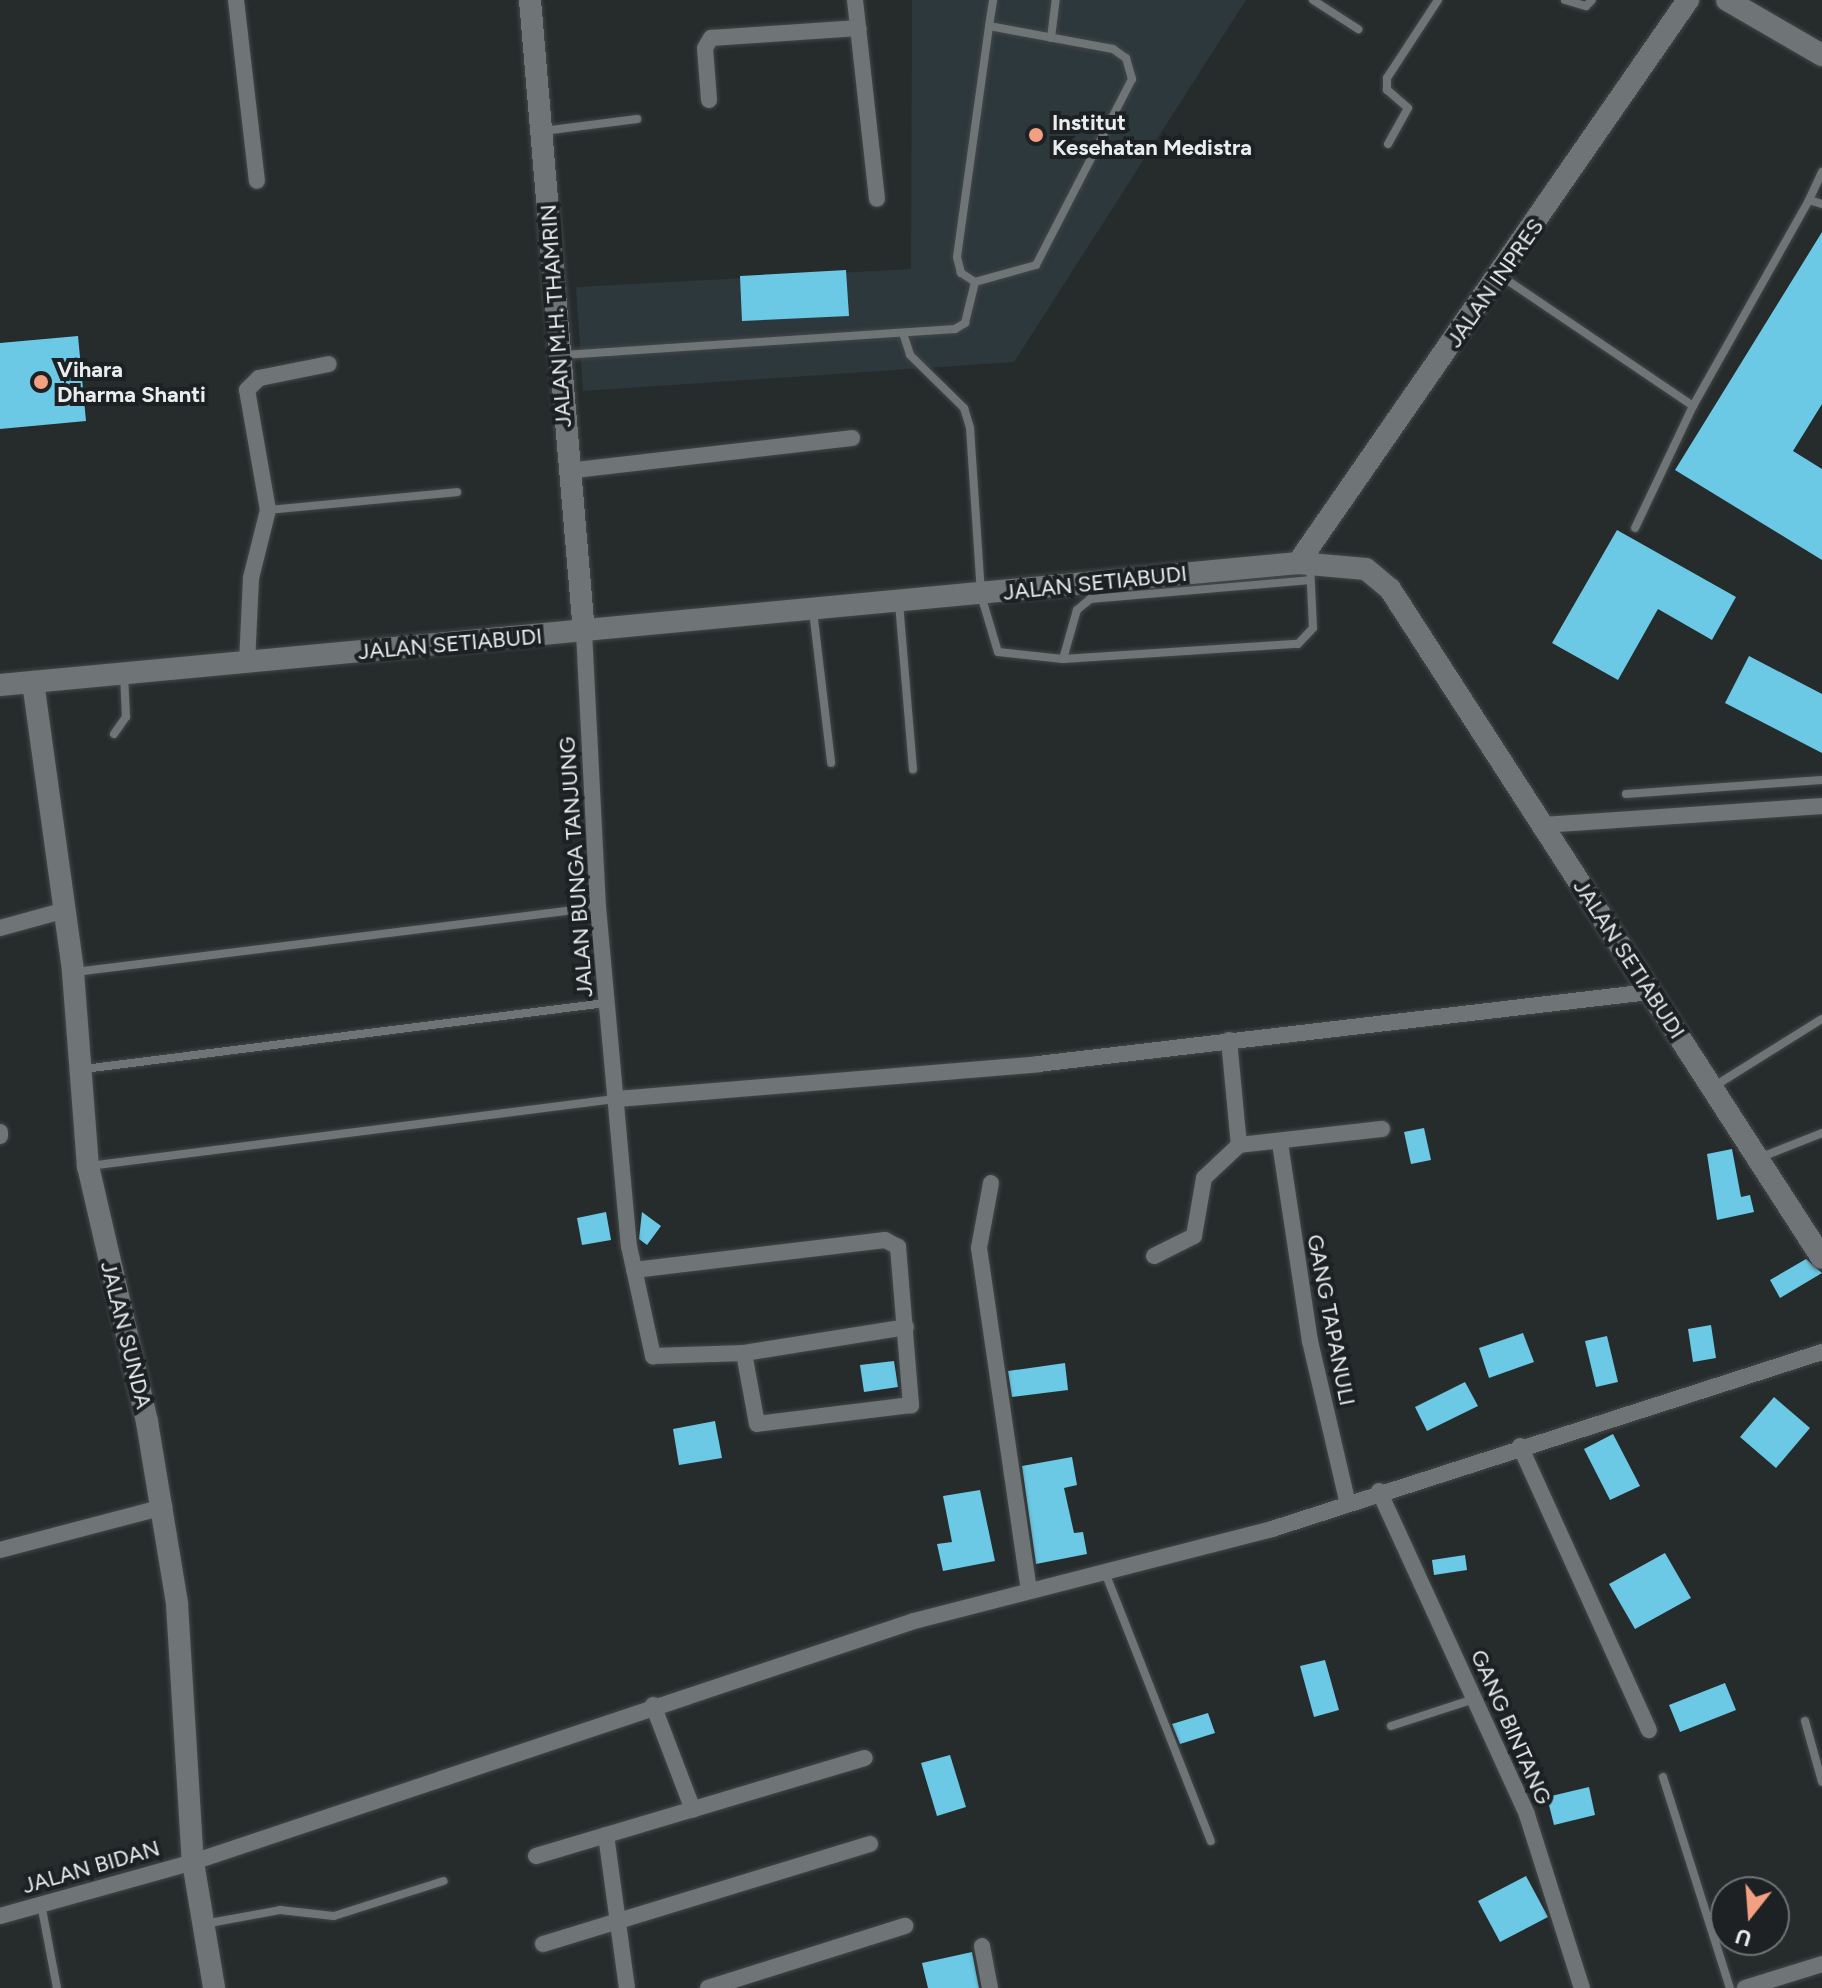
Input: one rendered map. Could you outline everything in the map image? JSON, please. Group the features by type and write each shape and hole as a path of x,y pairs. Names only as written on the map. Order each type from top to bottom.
{"street":[{"path":"236,0 257,181"},
{"name":"JALAN M.H. THAMRIN","path":"530,0 567,471 584,632"},
{"path":"855,0 877,199"},
{"name":"JALAN INPRES","path":"1306,569 1688,0"},
{"path":"1727,0 1822,55"},
{"path":"709,100 705,48 711,38 859,28"},
{"path":"247,663 249,588 268,510 247,390 259,378 329,364"},
{"path":"567,471 852,438"},
{"name":"JALAN SETIABUDI","path":"0,685 899,603 1056,585 1306,569 1366,569 1390,589 1822,1258"},
{"name":"JALAN BUNGA TANJUNG","path":"584,632 598,907 634,1270 656,1359 744,1353"},
{"name":"JALAN SUNDA","path":"33,682 66,910 73,972 77,1070 88,1166 164,1507 177,1604 193,1862 200,1925 214,1988"},
{"path":"1543,825 1822,806"},
{"path":"0,928 66,910"},
{"path":"616,1099 1033,1064 1649,992"},
{"path":"1229,1040 1239,1145"},
{"path":"1154,1256 1194,1236 1204,1178 1239,1145 1280,1143 1382,1129"},
{"name":"GANG TAPANULI","path":"1280,1143 1310,1341 1348,1504"},
{"path":"991,1183 979,1248 1029,1590"},
{"path":"634,1270 885,1240 898,1247 906,1327 913,1400 904,1409 758,1425 744,1353 906,1327"},
{"name":"JALAN BIDAN","path":"0,1916 193,1862 653,1705 914,1621 1029,1590 1106,1575 1348,1504 1379,1491 1822,1352"},
{"path":"1520,1446 1649,1730"},
{"name":"GANG BINTANG","path":"1379,1491 1527,1815 1582,1988"},
{"path":"0,1550 164,1507"},
{"path":"653,1705 693,1810"},
{"path":"536,1856 865,1758"},
{"path":"606,1835 627,1988"},
{"path":"543,1944 870,1844"},
{"path":"708,1988 747,1982 905,1926"},
{"path":"982,1946 990,1988"},
{"path":"1752,1987 1822,1964"}],"lane":[{"path":"989,26 1113,49 1126,58 1132,79 1036,265 975,282 961,273 957,257 989,26 993,0"},
{"path":"1051,38 1056,0"},
{"path":"1313,0 1358,29"},
{"path":"1388,144 1408,108 1387,90 1387,78 1438,0"},
{"path":"1565,0 1586,6 1592,0"},
{"path":"541,131 637,119"},
{"path":"1635,528 1693,406 1822,172"},
{"path":"1809,200 1822,204"},
{"path":"1501,276 1693,406"},
{"path":"560,356 962,327 975,282"},
{"path":"903,333 921,370 964,408 981,595 994,649 1012,658 1063,659 1298,644 1313,632 1306,569 1090,599 1077,610 1063,659"},
{"path":"268,510 457,492"},
{"path":"899,603 913,769"},
{"path":"813,611 831,763"},
{"path":"114,734 126,717 124,674"},
{"path":"1626,794 1822,780"},
{"path":"73,972 598,907"},
{"path":"77,1070 607,1003"},
{"path":"1713,1087 1822,1019"},
{"path":"88,1166 616,1099"},
{"path":"1759,1159 1822,1133"},
{"path":"1106,1575 1211,1841"},
{"path":"1391,1726 1474,1699"},
{"path":"1805,1721 1822,1782"},
{"path":"1663,1777 1730,1988"},
{"path":"200,1925 280,1910 334,1916 444,1881"},
{"path":"41,1904 57,1988"}],"shaded area":[{"name":"Institut Kesehatan Medistra","path":"912,0 1246,0 1014,362 583,391 576,287 911,269"}],"building":[{"path":"1822,232 1822,404 1793,451 1822,469 1822,560 1675,470"},
{"path":"846,270 849,316 742,321 740,276"},
{"name":"Vihara Dharma Shanti","path":"78,336 86,421 0,429 0,343"},
{"path":"1617,530 1736,597 1712,640 1658,609 1618,680 1552,643"},
{"path":"1749,656 1822,694 1822,753 1725,703"},
{"path":"1424,1128 1431,1160 1411,1164 1404,1132"},
{"path":"1732,1149 1741,1197 1750,1195 1754,1212 1717,1220 1707,1154"},
{"path":"606,1212 611,1240 582,1245 577,1218"},
{"path":"642,1212 661,1226 647,1245 639,1239"},
{"path":"1806,1259 1822,1273 1780,1298 1770,1280"},
{"path":"1711,1325 1716,1358 1693,1362 1688,1329"},
{"path":"1523,1333 1534,1362 1489,1378 1479,1348"},
{"path":"1607,1336 1618,1382 1596,1387 1585,1341"},
{"path":"894,1361 898,1387 864,1392 860,1365"},
{"path":"1065,1363 1068,1390 1012,1397 1008,1371"},
{"path":"1465,1382 1478,1406 1427,1431 1415,1407"},
{"path":"1774,1397 1810,1428 1776,1468 1740,1437"},
{"path":"715,1421 722,1458 679,1465 673,1429"},
{"path":"1613,1434 1640,1486 1610,1500 1584,1449"},
{"path":"1072,1457 1077,1485 1064,1488 1074,1533 1083,1532 1087,1554 1036,1564 1022,1466"},
{"path":"980,1490 995,1561 943,1571 937,1544 952,1542 943,1496"},
{"path":"1665,1553 1691,1598 1635,1629 1609,1584"},
{"path":"1465,1555 1467,1570 1434,1575 1432,1560"},
{"path":"1325,1660 1339,1710 1314,1717 1300,1666"},
{"path":"1725,1683 1736,1710 1680,1732 1669,1705"},
{"path":"1208,1713 1215,1733 1180,1744 1172,1724"},
{"path":"950,1755 966,1807 937,1816 921,1763"},
{"path":"1589,1787 1595,1815 1554,1825 1547,1797"},
{"path":"1526,1876 1548,1917 1500,1942 1478,1901"},
{"path":"972,1952 979,1988 928,1988 922,1963"}],"place":[{"name":"Institut Kesehatan Medistra","path":"1036,135"},
{"name":"Vihara Dharma Shanti","path":"41,382"}]}
